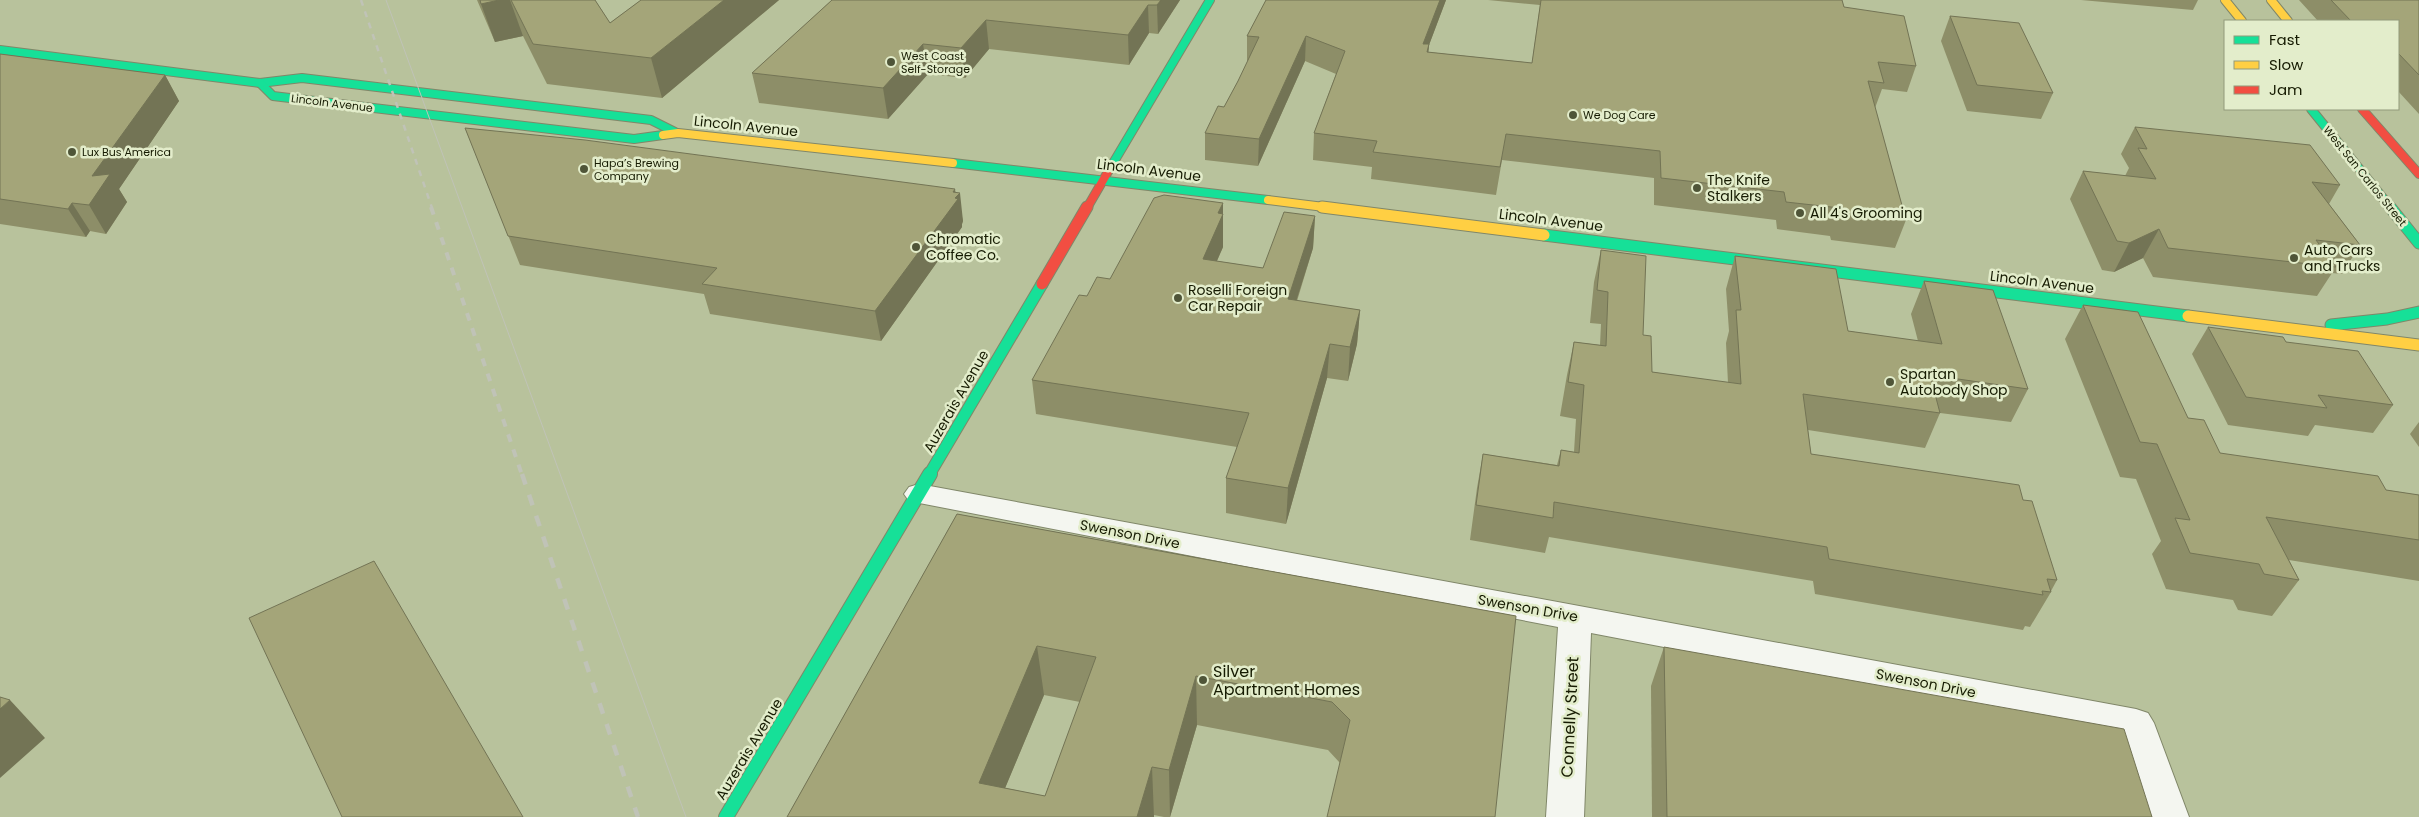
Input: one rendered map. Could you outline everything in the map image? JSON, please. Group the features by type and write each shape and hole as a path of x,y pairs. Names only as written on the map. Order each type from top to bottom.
{"main road":[{"name":"Auzerais Avenue","path":"726,817 1210,0"},
{"path":"2225,0 2241,20"},
{"path":"2271,0 2287,20"},
{"name":"Lincoln Avenue","path":"4,49 260,83 302,78 651,120 678,133"},
{"name":"Lincoln Avenue","path":"260,83 273,96 426,115 634,138 678,133 1103,179 2419,345"},
{"name":"West San Carlos Street","path":"2313,110 2419,243"},
{"path":"2363,110 2419,174"},
{"path":"2300,330 2367,320 2400,318 2419,312"},
{"path":"2300,330 2373,351"}],"street":[{"name":"Swenson Drive","path":"919,494 2136,723 2170,817"},
{"name":"Connelly Street","path":"1565,817 1575,616"}],"building":[{"path":"480,0 499,0 481,4"},
{"path":"511,0 595,0 610,23 641,0 724,0 651,58 533,44"},
{"path":"832,0 1161,0 1157,5 1148,5 1128,35 986,20 961,48 923,44 883,88 752,73"},
{"path":"1266,0 1440,0 1423,44 1429,44 1427,52 1532,63 1541,0 1842,0 1844,7 1904,16 1916,66 1878,62 1884,83 1868,81 1906,220 1841,212 1840,208 1786,202 1784,192 1661,178 1660,151 1506,134 1500,167 1373,152 1377,141 1314,133 1345,51 1306,36 1259,139 1205,133 1218,106 1224,107 1259,37 1247,36"},
{"path":"2331,0 2419,0 2419,75 2399,54 2399,20 2350,20"},
{"path":"1950,16 2019,23 2053,93 1977,85"},
{"name":"Lux Bus America","path":"0,54 165,75 92,176 110,174 89,205 72,203 68,209 0,199"},
{"path":"2135,127 2310,145 2340,185 2312,182 2360,245 2316,240 2336,267 2168,248 2159,229 2129,243 2117,241 2083,171 2156,179 2138,148 2147,149"},
{"path":"465,128 585,140 955,189 953,192 960,193 955,198 958,199 875,311 702,284 717,268 508,236"},
{"path":"1164,195 1223,203 1218,213 1223,214 1203,259 1263,268 1284,212 1315,216 1288,299 1360,310 1350,347 1330,344 1288,488 1226,478 1249,413 1032,380 1079,295 1087,296 1097,277 1110,279 1154,198"},
{"path":"1601,250 1646,256 1643,335 1651,336 1652,372 1741,384 1736,310 1741,310 1735,256 1836,269 1848,331 1942,344 1924,281 1993,290 2028,389 1930,375 1940,413 1803,394 1811,454 2019,485 2023,500 2032,501 2057,580 2047,579 2051,592 2042,591 2043,595 1829,559 1827,547 1554,502 1553,518 1476,505 1483,454 1559,466 1561,450 1579,453 1584,385 1568,382 1574,342 1606,346 1608,292 1597,290"},
{"path":"2083,305 2138,312 2188,418 2204,420 2220,453 2378,476 2386,490 2419,495 2419,540 2266,517 2299,580 2264,574 2259,564 2190,553 2175,518 2190,520 2157,444 2140,442"},
{"path":"2208,327 2283,337 2286,342 2358,351 2393,405 2318,395 2327,408 2246,397"},
{"name":"Silver Apartment Homes","path":"957,514 1516,616 1495,817 1327,817 1350,720 1332,702 1196,676 1169,770 1152,767 1137,817 787,817","holes":["1037,646 1096,657 1045,796 979,783"]},
{"path":"374,561 523,817 342,817 249,618"},
{"path":"1664,647 2124,729 2152,817 1667,817"},
{"path":"0,697 10,700 0,709"}],"tram line":[{"path":"386,0 686,817"}],"railway":[{"path":"361,0 432,208"},
{"path":"431,207 522,475"},
{"path":"522,474 638,817"}],"traffic: fast":[{"path":"1109,170 1210,0"},
{"path":"0,50 260,83 302,78 651,120 675,132"},
{"path":"260,83 273,96 634,139 663,135"},
{"path":"2312,110 2419,243"},
{"path":"953,163 1268,200"},
{"path":"1544,235 2188,316"},
{"path":"726,817 1042,284"},
{"path":"2331,325 2387,319 2419,312"}],"traffic: slow":[{"path":"2225,0 2241,20"},
{"path":"2271,0 2287,20"},
{"path":"663,135 678,133 953,163"},
{"path":"1268,200 1544,235"},
{"path":"2188,316 2419,345"}],"traffic: jam":[{"path":"2363,110 2419,174"},
{"path":"1042,284 1109,170"}],"place":[{"name":"West Coast Self-Storage","path":"891,62"},
{"name":"We Dog Care","path":"1573,115"},
{"name":"Lux Bus America","path":"72,152"},
{"name":"Hapa’s Brewing Company","path":"584,169"},
{"name":"The Knife Stalkers","path":"1697,188"},
{"name":"All 4's Grooming","path":"1800,213"},
{"name":"Chromatic Coffee Co.","path":"916,247"},
{"name":"Auto Cars and Trucks","path":"2294,258"},
{"name":"Roselli Foreign Car Repair","path":"1178,298"},
{"name":"Spartan Autobody Shop","path":"1890,382"},
{"name":"Silver Apartment Homes","path":"1203,680"}]}
